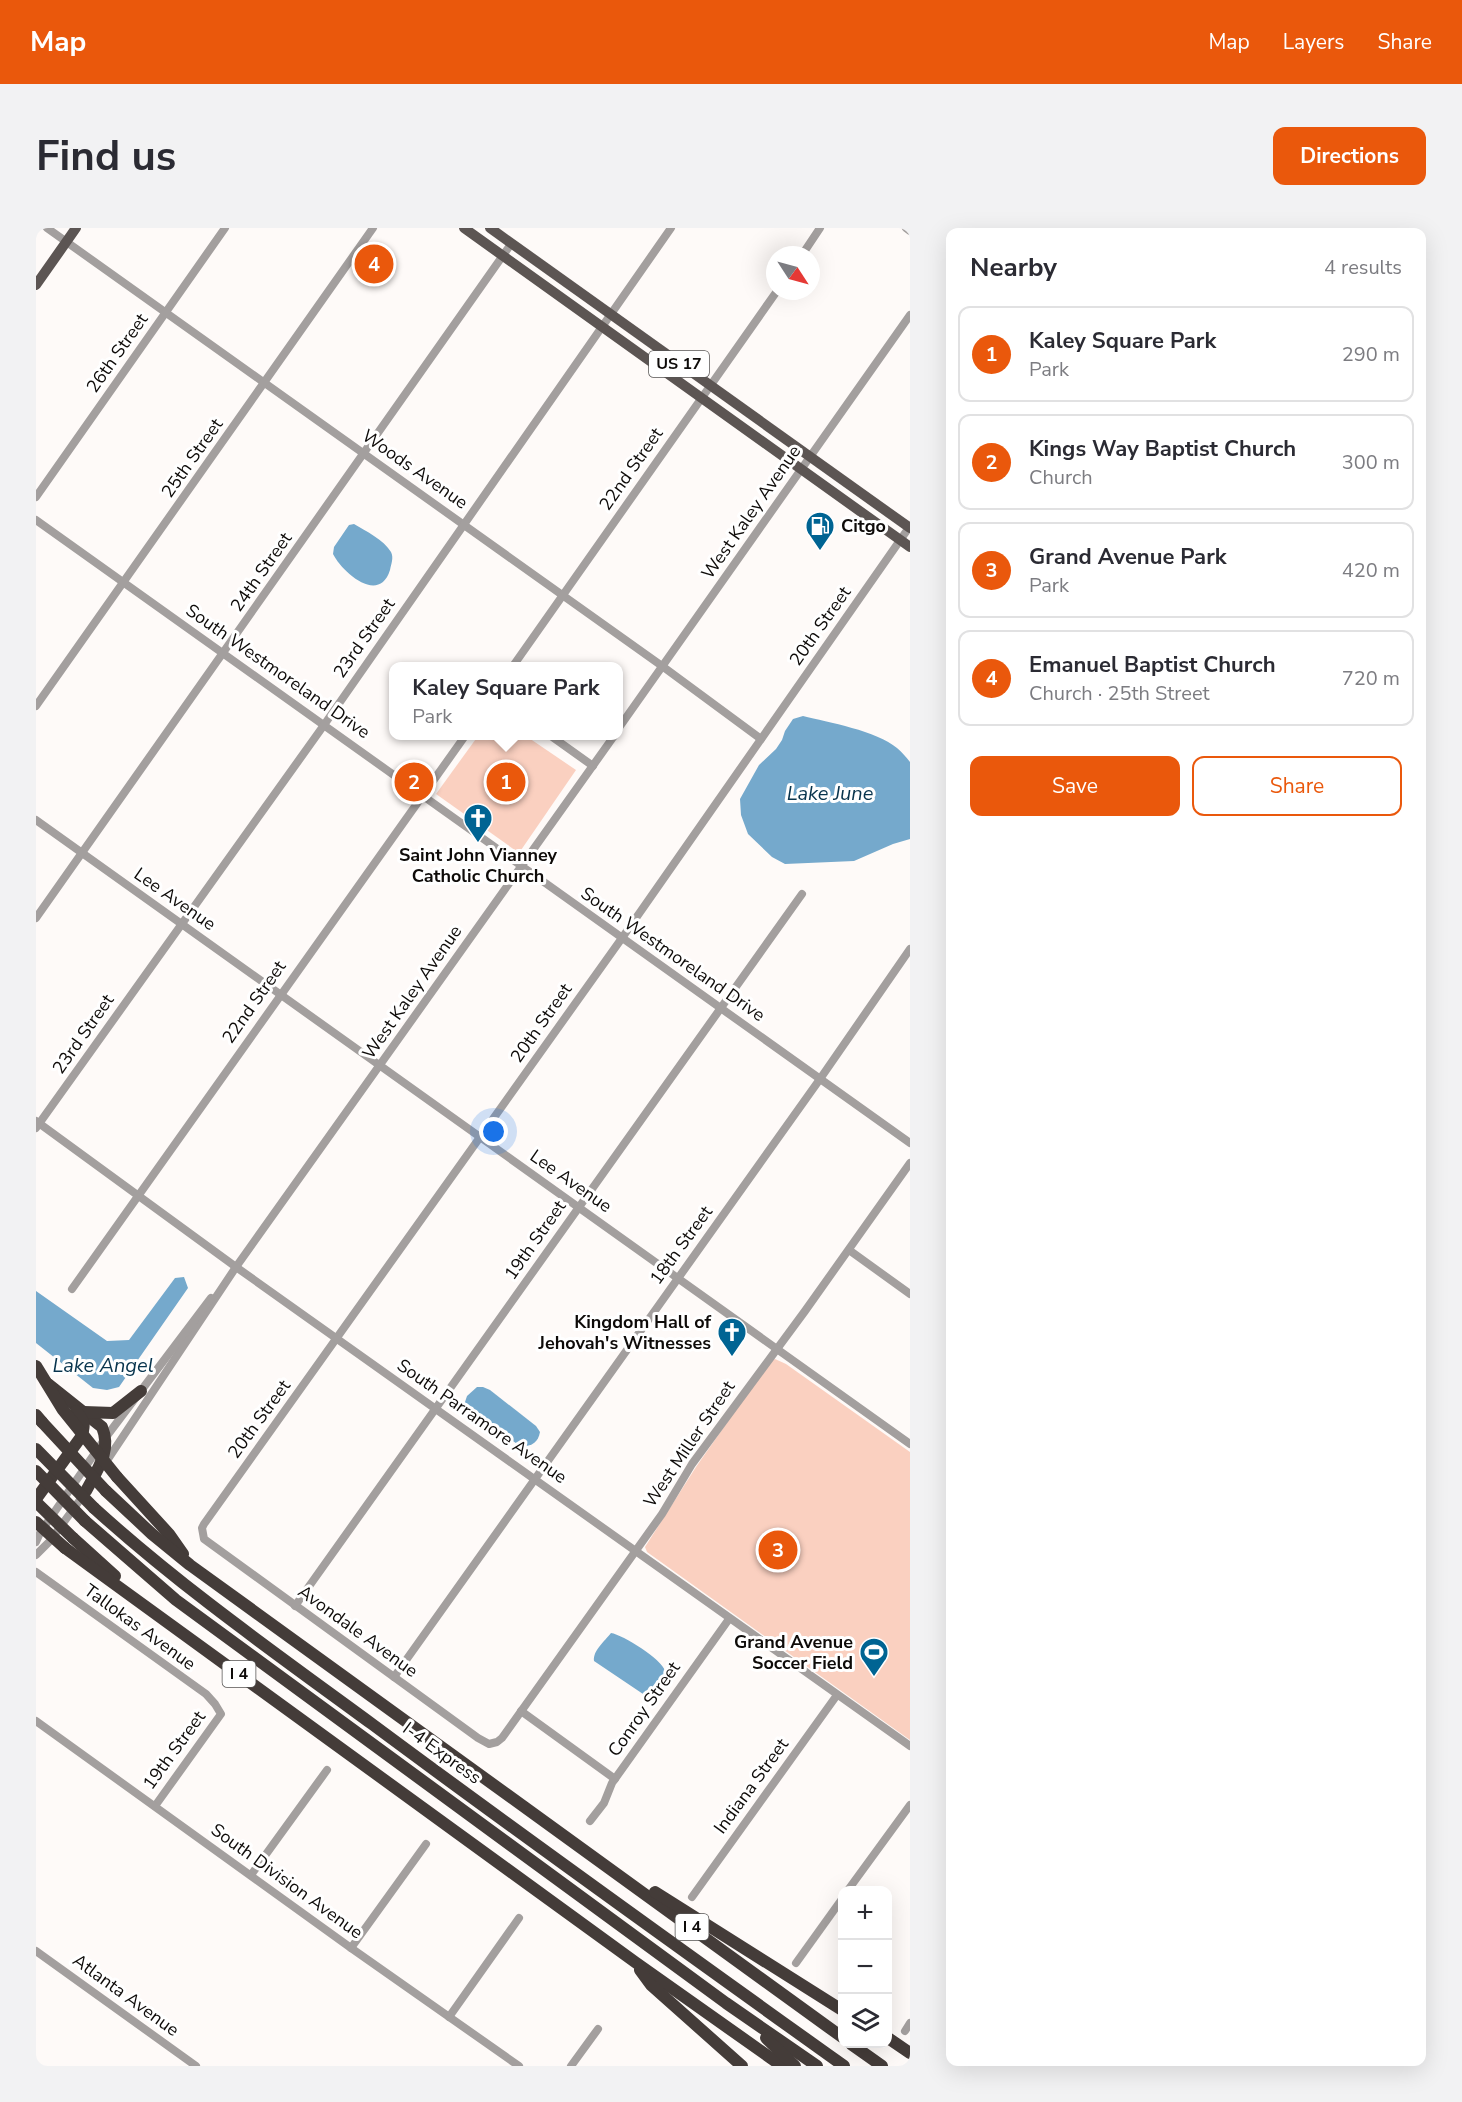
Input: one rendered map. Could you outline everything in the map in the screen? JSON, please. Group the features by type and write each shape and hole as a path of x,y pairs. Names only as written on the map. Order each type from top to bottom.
{"highway":[{"path":"36,1366 63,1410 117,1477 169,1534 190,1565"},
{"path":"36,1374 102,1427 106,1437 105,1456 86,1491"},
{"path":"84,1412 113,1413 141,1390"},
{"path":"36,1501 85,1428 84,1420 64,1396"},
{"name":"I 4","path":"39,1418 106,1491 152,1534 190,1565 838,2033"},
{"name":"I-4 Express","path":"36,1449 94,1508 172,1575 479,1803 844,2066"},
{"name":"I-4 Express","path":"36,1471 85,1521 176,1600 726,2004 817,2066"},
{"name":"I 4","path":"36,1501 69,1543 178,1629 635,1962 782,2066"},
{"path":"37,1533 50,1532 62,1524"},
{"path":"37,1533 69,1543"},
{"path":"541,1818 838,2007"},
{"path":"635,1962 651,1985 742,2066"},
{"path":"726,2004 795,2066"},
{"path":"892,2041 906,2051"},
{"path":"858,2048 882,2066"}],"main road":[{"path":"36,285 76,228"},
{"name":"US 17","path":"464,228 910,547"},
{"name":"US 17","path":"490,228 910,527"}],"street":[{"name":"Woods Avenue","path":"47,228 761,739"},
{"name":"26th Street","path":"36,497 225,228"},
{"name":"25th Street","path":"36,706 373,228"},
{"name":"23rd Street","path":"37,1124 324,725 671,228"},
{"path":"808,246 820,228"},
{"path":"906,228 910,231"},
{"name":"24th Street","path":"36,918 512,244"},
{"name":"22nd Street","path":"516,662 771,300"},
{"name":"West Kaley Avenue","path":"623,722 910,315"},
{"name":"South Westmoreland Drive","path":"36,520 910,1143"},
{"name":"20th Street","path":"204,1539 202,1528 204,1524 910,527"},
{"name":"22nd Street","path":"72,1289 462,740"},
{"path":"558,740 593,766"},
{"name":"West Kaley Avenue","path":"236,1267 611,740"},
{"name":"Lee Avenue","path":"36,820 910,1444"},
{"name":"19th Street","path":"295,1606 802,894"},
{"name":"18th Street","path":"394,1677 910,949"},
{"name":"South Parramore Avenue","path":"37,1124 910,1746"},
{"name":"West Miller Street","path":"495,1743 502,1738 662,1514 692,1464 910,1163"},
{"path":"849,1250 910,1294"},
{"path":"37,1533 141,1390 236,1267"},
{"path":"36,1555 86,1491 236,1267"},
{"name":"Avondale Avenue","path":"204,1539 478,1738 489,1744 495,1743"},
{"name":"Tallokas Avenue","path":"36,1572 206,1694 221,1714"},
{"name":"Conroy Street","path":"590,1821 604,1803 615,1779 729,1619"},
{"name":"Indiana Street","path":"692,1897 837,1695"},
{"path":"521,1711 615,1779"},
{"name":"19th Street","path":"154,1806 221,1714"},
{"name":"South Division Avenue","path":"36,1721 519,2066"},
{"path":"250,1875 327,1770"},
{"path":"851,1886 910,1805"},
{"path":"351,1948 426,1844"},
{"path":"796,1963 838,1906"},
{"path":"449,2017 519,1918"},
{"name":"Atlanta Avenue","path":"36,1951 196,2066"},
{"path":"571,2066 598,2030"}],"shaded area":[{"path":"475,740 532,740 576,770 519,853 436,794"},
{"path":"775,1359 786,1364 910,1452 910,1740 647,1552 645,1547 696,1467 770,1361"}],"water":[{"path":"354,524 379,540 391,552 390,570 385,580 378,585 361,582 352,576 333,554 334,547 349,525"},
{"name":"Lake June","path":"803,716 852,728 877,737 897,748 905,756 910,762 910,839 854,861 785,864 772,857 748,834 741,815 740,799 759,765 776,749 793,719"},
{"name":"Lake Angel","path":"184,1277 188,1288 119,1387 107,1390 93,1388 36,1343 36,1291 107,1341 129,1340 175,1278"},
{"path":"477,1387 490,1390 536,1426 540,1432 536,1442 520,1446 467,1408 464,1405 467,1396"},
{"path":"611,1633 641,1648 662,1666 665,1677 652,1696 646,1696 594,1661 597,1649"}],"place":[{"name":"Emanuel Baptist Church","path":"374,264"},
{"name":"Citgo","path":"820,552"},
{"name":"Kings Way Baptist Church","path":"414,782"},
{"name":"Kaley Square Park","path":"506,782"},
{"name":"Saint John Vianney Catholic Church","path":"478,844"},
{"name":"Kingdom Hall of Jehovah's Witnesses","path":"732,1358"},
{"name":"Grand Avenue Park","path":"778,1550"},
{"name":"Grand Avenue Soccer Field","path":"874,1678"}]}
